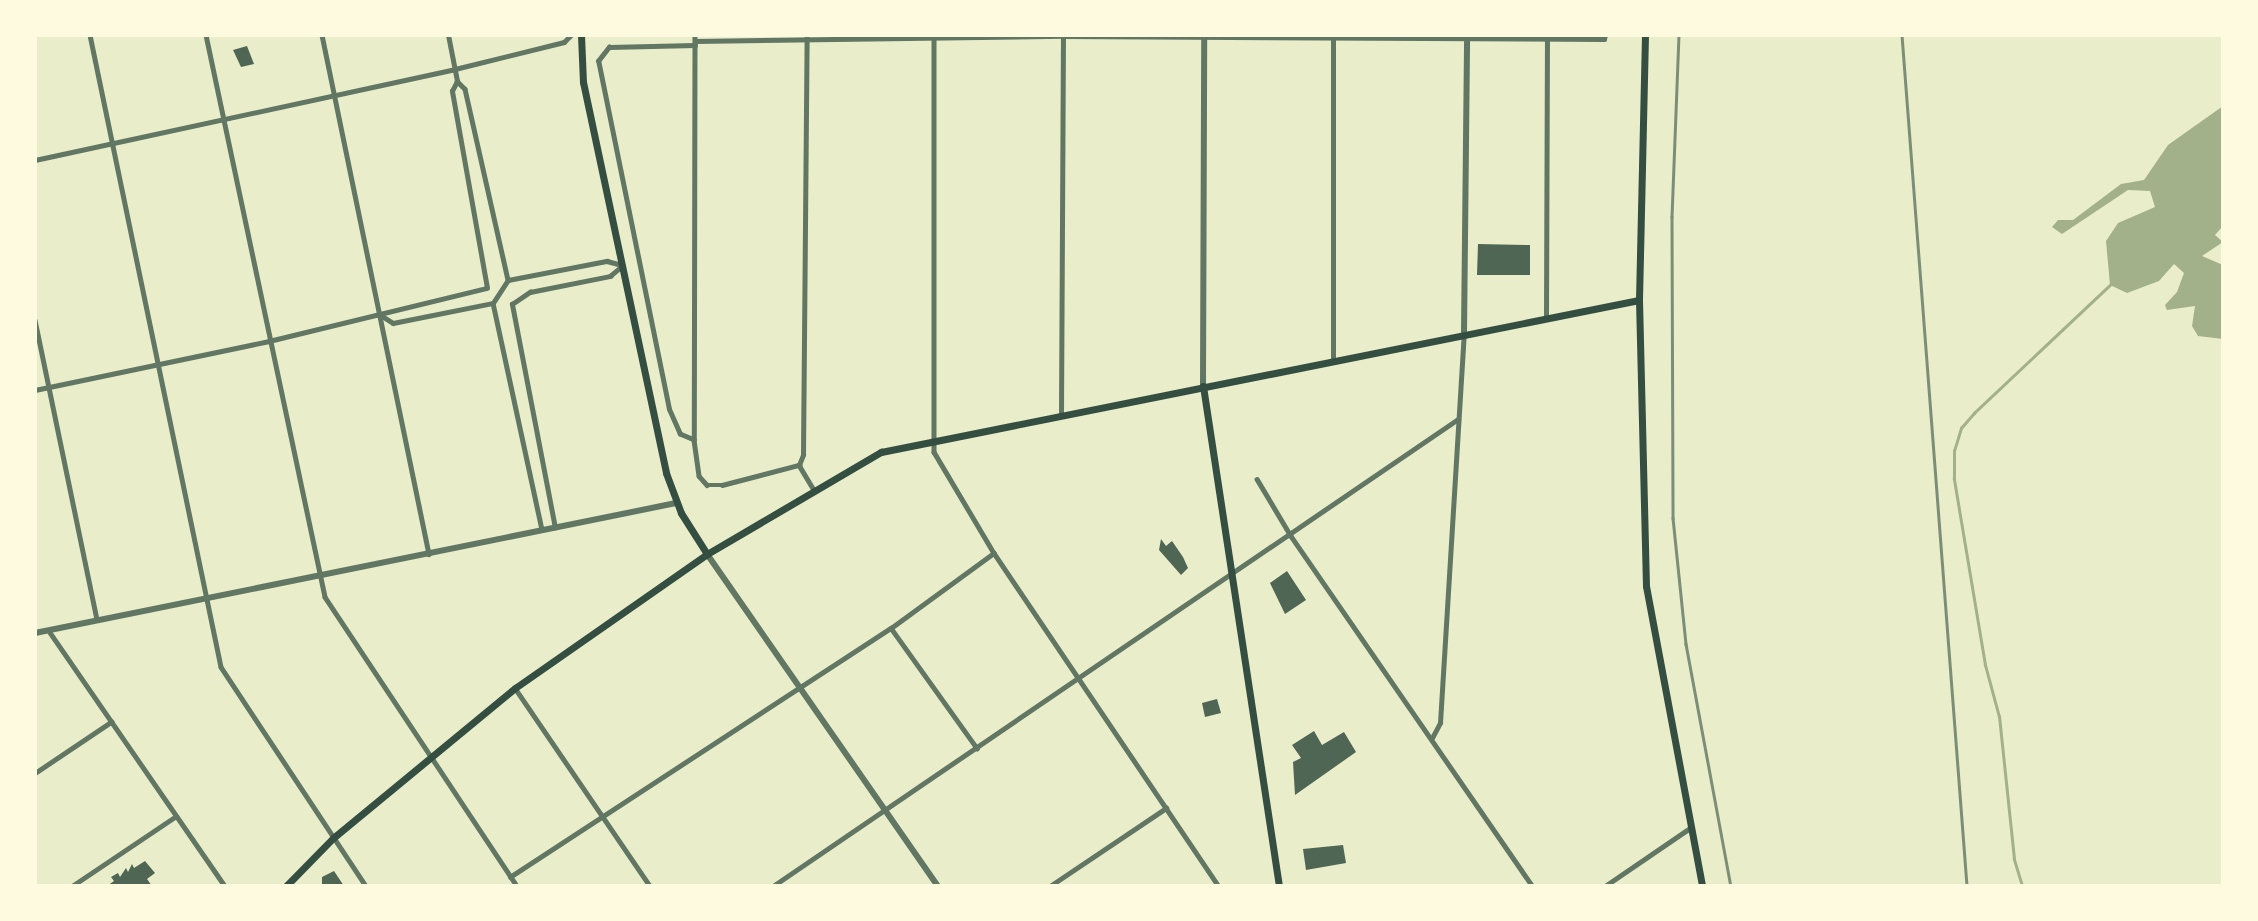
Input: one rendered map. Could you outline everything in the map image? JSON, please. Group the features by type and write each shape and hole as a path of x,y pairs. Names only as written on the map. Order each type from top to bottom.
{"main road":[{"path":"581,35 583,82 676,503 707,554"},
{"path":"1645,35 1639,300 1646,586 1702,886"},
{"path":"286,886 333,838 515,688 707,554 813,488 881,452 934,439 1639,300"},
{"path":"1203,386 1279,886"}],"street":[{"path":"90,35 221,667 366,886"},
{"path":"206,35 325,597 517,886"},
{"path":"322,35 382,315 429,554"},
{"path":"448,35 457,81 465,89 508,281"},
{"path":"35,160 455,69 564,42 571,35"},
{"path":"799,465 803,455 807,35"},
{"path":"1061,414 1063,35"},
{"path":"1203,386 1204,35"},
{"path":"694,440 680,434 669,409 598,61 609,47 695,40 807,42 934,36 1467,36 1604,39 1605,35"},
{"path":"934,36 934,452 994,553 1081,677 1219,886"},
{"path":"1333,36 1333,360"},
{"path":"1432,737 1440,723 1464,333 1467,36"},
{"path":"1546,318 1547,37"},
{"path":"695,40 694,440 699,476 707,485 799,465"},
{"path":"35,390 269,341 487,288 465,146 452,90 457,81"},
{"path":"465,146 478,144"},
{"path":"543,533 493,303 508,281 607,261 623,265"},
{"path":"556,530 512,304 530,292 610,276 623,265"},
{"path":"382,315 393,323 493,303"},
{"path":"35,320 97,622"},
{"path":"773,886 1291,536 1458,419"},
{"path":"799,465 813,488"},
{"path":"1256,479 1291,536 1432,737 1532,886"},
{"path":"35,633 543,533 676,503"},
{"path":"510,877 797,685 891,628 994,553"},
{"path":"707,554 938,886"},
{"path":"891,628 977,748"},
{"path":"50,631 225,886"},
{"path":"515,688 650,886"},
{"path":"35,773 111,722"},
{"path":"1050,886 1166,808"},
{"path":"72,886 176,816"},
{"path":"1605,886 1691,827"}],"shaded area":[{"path":"2223,106 2223,226 2215,235 2223,242 2202,256 2223,265 2223,339 2198,336 2192,326 2195,306 2167,310 2165,305 2177,292 2184,273 2174,264 2159,281 2127,293 2110,285 2106,241 2118,223 2155,207 2150,191 2128,190 2062,234 2052,227 2058,220 2073,220 2121,184 2144,180 2168,145"}],"building":[{"path":"247,46 254,64 241,67 233,50"},
{"path":"1478,244 1530,245 1530,275 1477,275"},
{"path":"1161,539 1166,546 1172,541 1183,557 1188,568 1181,575 1159,550"},
{"path":"1287,571 1306,600 1285,614 1270,583"},
{"path":"1217,699 1221,713 1205,717 1202,703"},
{"path":"1314,731 1322,745 1344,732 1356,752 1295,795 1293,762 1301,758 1292,745"},
{"path":"1343,845 1346,863 1306,870 1303,849"},
{"path":"145,861 155,873 147,879 152,886 107,886 114,881 111,877 118,873 120,877 126,868 128,872 132,864 134,868"},
{"path":"334,871 344,886 322,886 322,877"}],"waterway":[{"path":"2022,886 2014,859 1999,717 1985,665 1954,479 1954,451 1961,428 1974,413 2110,285"}],"railway":[{"path":"1679,35 1672,217 1673,518 1686,644 1731,886"},
{"path":"1902,35 1967,886"}]}
